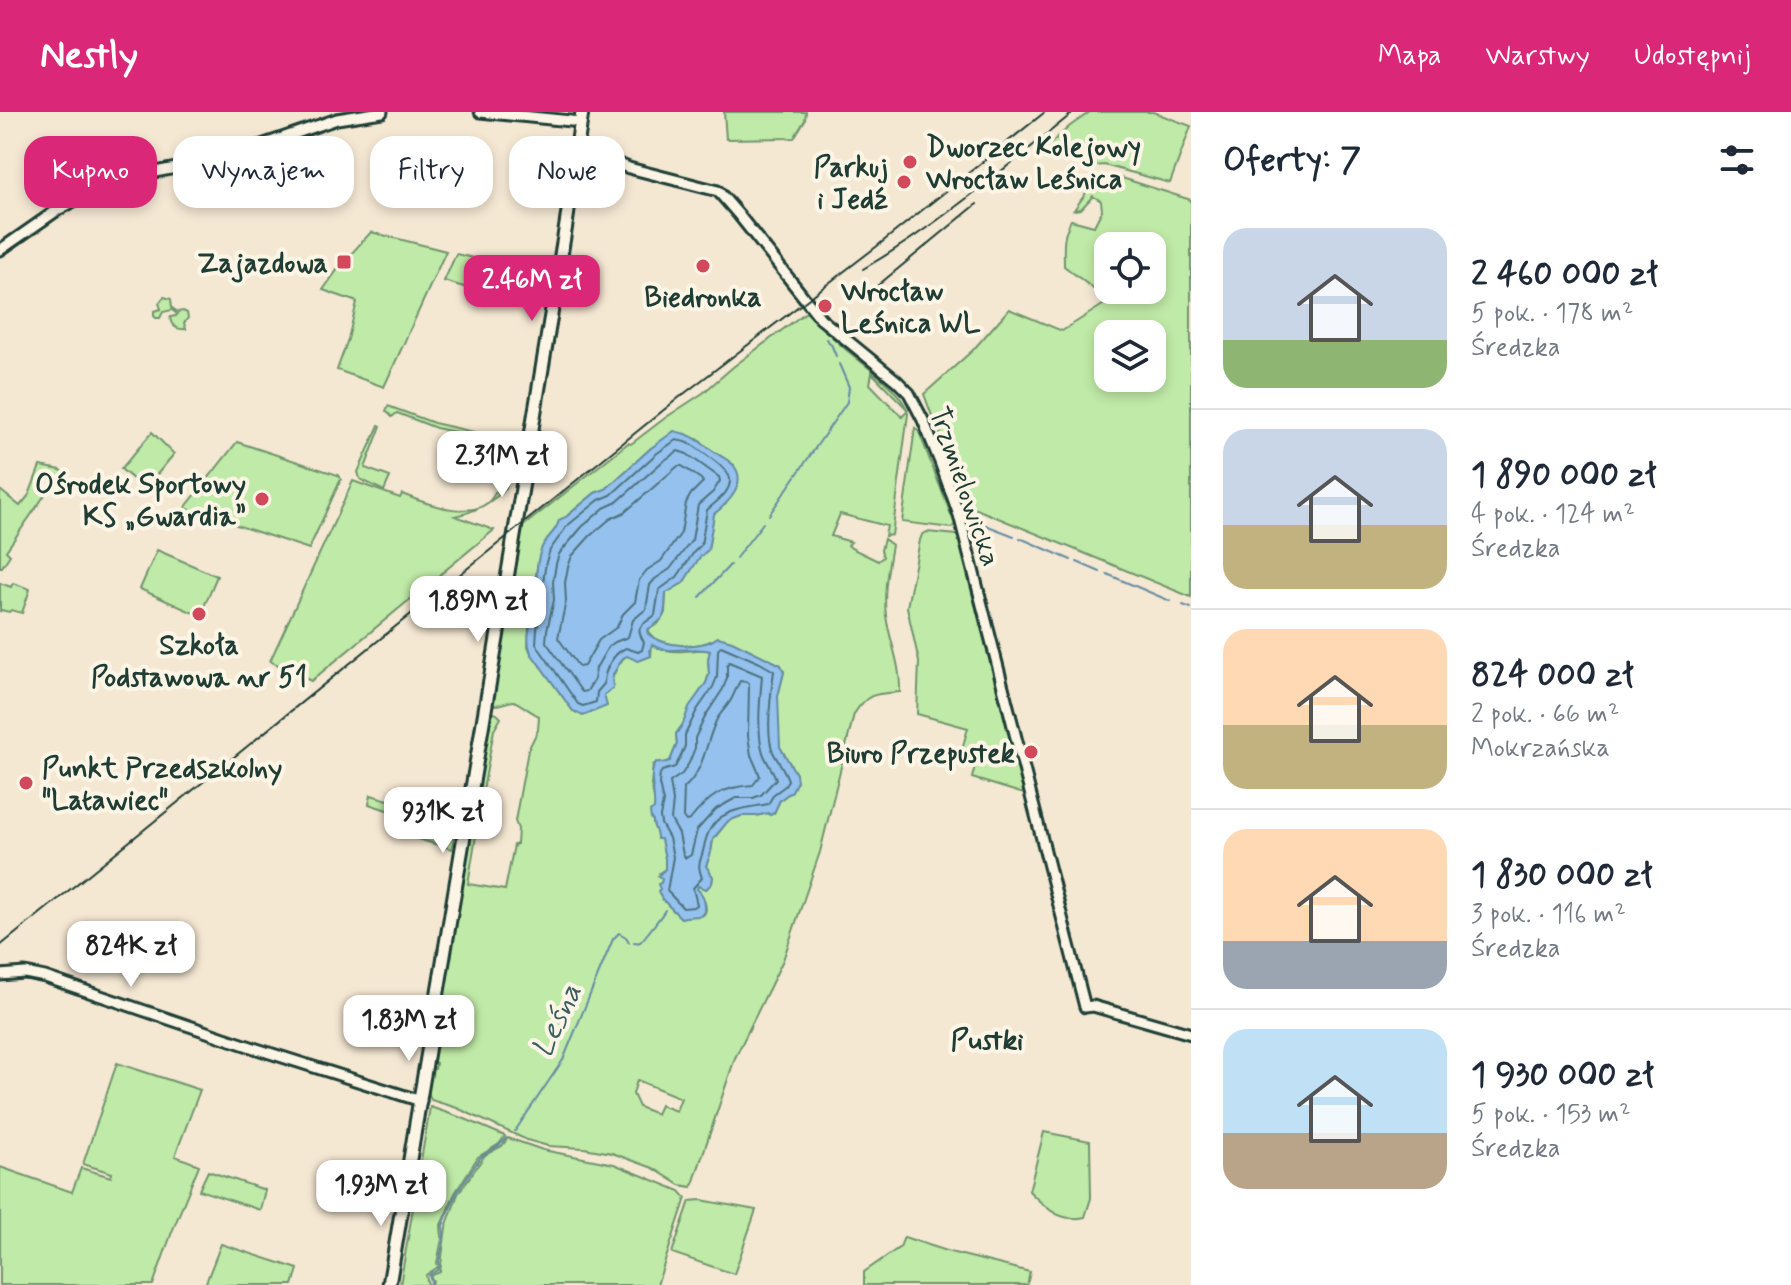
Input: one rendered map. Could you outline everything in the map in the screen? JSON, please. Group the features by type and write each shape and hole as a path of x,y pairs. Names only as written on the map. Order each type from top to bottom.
{"main road":[{"path":"389,1285 567,208"}],"street":[{"path":"0,250 56,211 113,180 218,160 337,119 382,112"},
{"path":"480,112 582,117"},
{"name":"Trzmielowicka","path":"625,166 718,191 821,319 909,393 940,462 959,515 1085,1007 1093,1006 1191,1034"},
{"path":"0,975 25,973 45,977 421,1101"}],"green space":[{"path":"724,112 806,112 805,120 794,138 726,139"},
{"path":"1090,112 1153,112 1191,126 1170,183 1104,165 1095,166 1040,153"},
{"path":"1110,176 1191,200 1191,597 964,504 940,434 944,424 935,424 924,394 973,350 1009,309 1062,331 1104,304 1166,304 1166,232 1094,232 1094,289 1064,266 1064,248 1071,220 1094,226 1102,210 1101,201 1093,196 1081,209 1074,210 1095,180"},
{"path":"371,232 446,251 384,387 337,370 357,302 323,290"},
{"path":"456,254 535,272 537,290 530,307 444,281"},
{"path":"164,297 171,299 172,308 187,313 186,329 173,325 170,317 177,314 172,310 163,312 160,318 154,316 154,311 161,309 159,303"},
{"path":"806,312 891,387 905,405 906,408 872,373 870,384 902,417 907,411 908,414 892,535 885,536 887,526 840,514 831,536 851,542 848,545 851,548 878,561 883,557 884,539 892,545 885,607 899,672 900,692 873,696 854,714 820,852 783,960 735,1058 692,1187 680,1185 653,1168 612,1153 548,1146 527,1140 457,1108 431,1100 428,1092 436,1063 432,1062 437,1036 444,1033 438,1029 473,818 479,818 468,884 505,890 514,845 517,844 515,821 528,750 538,730 539,716 515,702 492,705 522,527 628,443 631,444 703,393","holes":["698,439 734,465 726,504 714,513 708,550 700,556 683,583 666,593 665,613 658,624 647,630 660,641 670,644 702,644 718,637 781,665 784,672 778,696 780,747 796,774 792,791 780,800 774,813 741,816 728,821 713,840 706,866 713,877 712,883 706,889 697,886 696,889 704,899 705,912 700,916 681,918 665,902 661,892 659,873 665,869 665,858 661,839 653,824 653,765 670,761 677,744 676,734 706,683 710,651 671,651 652,645 651,656 638,661 627,655 603,696 583,715 573,711 528,646 536,598 538,560 547,539 569,514 595,493 606,489 651,448","637,1080 681,1098 676,1111 660,1105 656,1114 639,1107 633,1094"]},
{"path":"388,406 434,423 518,442 517,445 436,428 397,413 392,417 386,411"},
{"path":"379,425 365,468 390,477 384,491 360,479 358,472"},
{"path":"915,428 955,525 951,528 902,522"},
{"path":"152,432 174,454 145,489 121,469"},
{"name":"Ośrodek Sportowy KS „Gwardia”","path":"237,442 338,475 341,479 309,549 185,508"},
{"path":"508,455 515,456 506,489 494,499 478,508 488,502 495,492 500,493 508,459 505,457"},
{"path":"40,466 61,470 65,475 55,485 57,480 48,475 40,487 47,492 6,551 10,555 0,567 0,490 20,506 29,495"},
{"path":"353,481 400,498 402,494 453,509 478,508 455,516 494,530 311,681 270,661"},
{"path":"927,532 957,535 1024,794 972,778 978,754 962,749 968,728 917,714 919,662 907,607 920,540"},
{"path":"157,550 217,576 200,616 140,589"},
{"path":"0,583 11,587 13,583 30,589 22,613 11,610 0,612"},
{"path":"494,713 501,718 494,730 479,813 474,811 479,775"},
{"path":"371,795 457,820 452,849 397,833 402,815 369,804"},
{"path":"117,1063 200,1090 175,1156 199,1165 153,1285 0,1285 0,1167 72,1192 81,1168 111,1177 112,1173 83,1164"},
{"path":"430,1107 505,1136 499,1144 478,1157 455,1193 441,1225 438,1267 426,1275 428,1285 400,1285"},
{"path":"1044,1132 1090,1141 1091,1198 1085,1217 1061,1216 1029,1191"},
{"path":"508,1138 543,1150 614,1164 680,1191 686,1198 657,1285 432,1285 430,1276 440,1272 446,1227 458,1194 485,1155 502,1146"},
{"path":"208,1171 265,1190 260,1210 199,1190"},
{"path":"701,1200 756,1210 734,1274 672,1253 690,1201"},
{"path":"904,1237 1030,1272 1027,1285 864,1285 864,1272 900,1247"},
{"path":"221,1244 298,1269 293,1285 205,1285"}],"water":[{"path":"674,431 696,439 730,462 739,480 730,499 714,514 708,550 683,583 666,593 664,616 647,630 648,634 663,642 683,645 702,644 718,637 781,665 784,672 778,696 780,747 797,781 792,791 780,800 774,813 741,816 728,821 713,839 706,866 713,877 712,883 706,889 698,886 697,889 704,898 705,911 701,915 681,918 658,891 662,879 658,876 665,869 665,858 661,839 657,839 651,819 650,812 654,809 652,773 656,762 670,761 677,744 676,734 689,707 706,683 710,651 667,650 652,645 651,656 638,661 627,656 623,658 612,676 613,688 604,695 607,706 583,716 573,711 531,653 528,639 540,553 559,520 595,493 606,489"}],"waterway":[{"name":"Leśna","path":"826,339 836,356"},
{"name":"Leśna","path":"769,515 847,402 849,387 839,364"},
{"path":"970,519 1014,536"},
{"name":"Leśna","path":"736,558 763,523"},
{"path":"1020,538 1071,560"},
{"path":"1077,562 1100,572"},
{"name":"Leśna","path":"700,597 730,565"},
{"path":"1107,574 1170,601"},
{"path":"1183,605 1191,608"},
{"name":"Leśna","path":"634,942 642,940 665,910"},
{"name":"Leśna","path":"515,1131 563,1060 613,939 619,933 629,942"},
{"name":"Leśna","path":"430,1285 429,1275 440,1266 443,1225 457,1192 480,1158 506,1138"}],"railway":[{"path":"0,946 681,396 876,247 1045,112"},
{"path":"863,269 945,214 1074,112"},
{"path":"860,300 977,204"}],"place":[{"name":"Dworzec Kolejowy Wrocław Leśnica","path":"910,162"},
{"name":"Parkuj i Jedź","path":"904,182"},
{"name":"Zajazdowa","path":"344,262"},
{"name":"Biedronka","path":"703,266"},
{"name":"Wrocław Leśnica WL","path":"825,306"},
{"name":"Ośrodek Sportowy KS „Gwardia”","path":"262,499"},
{"name":"Szkoła Podstawowa nr 51","path":"199,614"},
{"name":"Biuro Przepustek","path":"1031,752"},
{"name":"Punkt Przedszkolny \"Latawiec\"","path":"26,783"}],"district":[{"name":"Pustki","path":"987,1039"}]}
